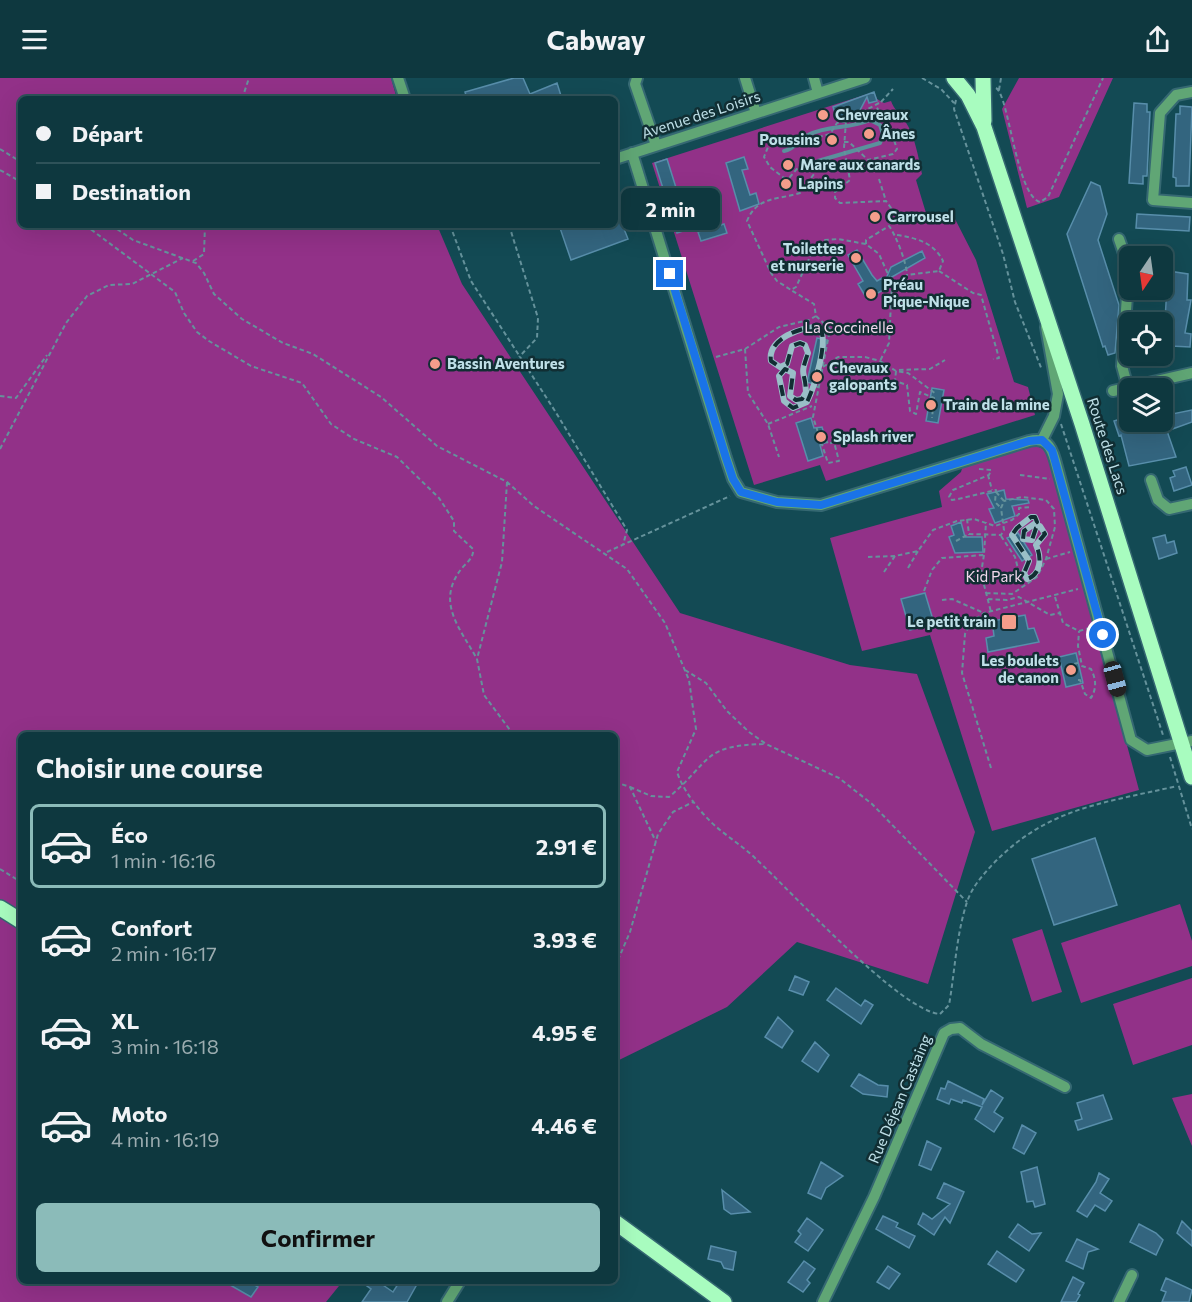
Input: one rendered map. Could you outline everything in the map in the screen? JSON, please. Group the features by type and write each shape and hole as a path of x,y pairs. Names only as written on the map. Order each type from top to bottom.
{"main road":[{"name":"Route des Lacs","path":"954,78 968,95 984,127 1187,742 1192,777"},
{"name":"Route des Lacs","path":"983,78 984,127"},
{"path":"0,908 18,919"},
{"path":"618,1224 724,1302"}],"street":[{"path":"398,78 404,96"},
{"path":"637,78 635,84 656,146"},
{"path":"745,78 756,113"},
{"path":"814,78 818,93"},
{"name":"Avenue des Loisirs","path":"618,158 849,81 866,78"},
{"path":"1192,92 1176,95 1160,113 1153,200 1192,203"},
{"path":"632,153 726,458 733,479 741,492 777,502 821,505 1029,441 1042,440 1052,450 1131,740 1147,750 1187,742"},
{"path":"1119,239 1130,268 1122,366 1125,378"},
{"path":"1042,440 1054,416 1058,394 1047,346 1045,312"},
{"path":"1171,378 1192,373"},
{"path":"1113,391 1119,390"},
{"path":"1151,480 1158,500 1169,509 1192,504"},
{"name":"Rue Déjean Castaing","path":"823,1302 874,1197 944,1033 960,1028 981,1044 1065,1087"},
{"path":"1119,1302 1132,1275"},
{"path":"447,1302 458,1284"}],"path":[{"path":"243,96 249,78"},
{"path":"922,78 941,89 954,103"},
{"path":"999,90 1001,78"},
{"path":"823,435 828,444 834,442 839,460 828,463 813,417 830,329 816,316 814,304 781,285 771,273 747,221 751,211 760,203 774,197 800,193 814,174 812,166 801,164 790,177 784,178 766,163 767,145 776,139 813,140 830,134 837,123 846,121 879,103 893,89"},
{"path":"844,142 849,142 868,160 893,154 897,149 879,103"},
{"path":"846,121 844,142 850,180 835,192 837,202 886,201"},
{"path":"0,149 18,160"},
{"path":"0,170 18,180"},
{"path":"879,179 886,201 891,208 889,226 896,234 901,255 907,267 907,275 902,281 892,283"},
{"path":"866,244 866,240 889,226"},
{"path":"89,228 175,292 184,313 197,332 251,366 302,383 331,423 354,439 397,457 439,498 454,521 454,531 473,549 470,560 453,582 448,600 450,610 477,659 484,695 513,732"},
{"path":"115,228 133,240 193,261 201,268 214,294 242,319 283,343 323,360 381,397 437,446 507,482 534,506 606,552 627,569 659,613 692,691 697,725 693,739 678,768 683,786 694,802 711,822 758,860 858,958 905,996 936,1014 945,1011 949,1005 955,955 972,888 1000,857 1052,818 1089,806 1177,786 1192,829"},
{"path":"193,261 204,254 205,228"},
{"path":"451,228 471,282 555,411 627,530 624,545"},
{"path":"510,228 538,318 537,338 519,357"},
{"path":"896,234 921,240 938,250 943,261 939,271"},
{"path":"791,290 801,279 815,246 824,240 838,239 866,244 879,254 892,283 889,343 880,361"},
{"path":"0,449 66,323 87,296 109,285 132,284 183,258"},
{"path":"907,275 939,271 976,295 981,295 999,358 993,359"},
{"path":"716,357 745,349 779,327 809,320 816,316"},
{"path":"822,345 828,346"},
{"path":"0,396 16,398 53,348"},
{"path":"745,349 748,393 768,424 779,457"},
{"path":"823,367 838,357 851,355 880,361 896,371 908,373 921,380 929,390 936,394"},
{"path":"896,371 930,369 945,360"},
{"path":"896,371 895,381 907,385 910,411 916,414 920,392 934,398 932,418"},
{"path":"815,378 815,386 818,387"},
{"path":"929,390 929,396"},
{"path":"768,424 814,406"},
{"path":"816,429 820,428"},
{"path":"971,471 991,470 988,476 992,491"},
{"path":"988,476 952,490 949,497 952,500 958,500 996,490 1004,501"},
{"path":"477,659 502,562 507,482"},
{"path":"606,552 741,492"},
{"path":"996,492 995,502 1001,508 1004,523 1001,535 1015,557 1022,584"},
{"path":"986,593 1012,594 1022,584 1037,577 1046,559 1055,527 1054,509 1046,500 1022,497 1004,501"},
{"path":"1001,508 1004,501"},
{"path":"908,568 918,551 938,527 967,519 986,521 995,526 1019,514 1019,508 1030,507"},
{"path":"967,519 969,534"},
{"path":"986,521 981,573 991,612"},
{"path":"956,541 969,534 1001,535"},
{"path":"868,557 895,556 918,551"},
{"path":"1046,559 1070,552"},
{"path":"924,591 932,570 942,558 984,555"},
{"path":"884,572 895,556"},
{"path":"991,768 962,673 965,634 971,622 984,614 1084,588"},
{"path":"988,599 1007,600 1019,597 1050,615 1060,613"},
{"path":"1054,597 1063,623 1079,631 1094,627"},
{"path":"942,600 951,599 984,614"},
{"path":"1078,680 1085,694 1091,698 1095,690 1095,676 1091,669 1082,666 1078,646 1079,631"},
{"path":"1074,664 1081,662"},
{"path":"685,670 706,683 736,721 766,744 839,778 855,791 937,868 967,902"},
{"path":"618,783 651,796 669,797 683,786 715,752 738,744 766,744"},
{"path":"630,788 656,842"},
{"path":"618,960 630,932 658,834 680,807 694,802"},
{"path":"0,869 18,880"}],"green space":[{"path":"0,78 391,78 396,96 18,96 18,228 438,228 462,284 680,613 850,665 917,674 975,832 928,984 797,942 727,1007 618,1061 618,732 18,732 18,1284 341,1284 326,1302 0,1302"},
{"path":"1019,78 1113,78 1059,197 1027,208 1002,109"},
{"name":"La Coccinelle","path":"874,92 877,99 884,103 891,101 911,133 922,174 916,180 926,213 955,219 976,260 1014,382 1028,387 1035,415 826,481 820,465 754,485 652,163"},
{"name":"Kid Park","path":"1034,445 1046,450 1052,466 1139,790 992,831 930,635 862,651 830,538 942,507 939,491 961,472 963,465"},
{"path":"1180,904 1192,941 1192,966 1081,1003 1061,943"},
{"path":"1042,929 1062,992 1032,1002 1012,939"},
{"path":"1192,978 1192,1045 1133,1065 1113,1004"},
{"path":"1192,1094 1192,1146 1172,1098"}],"building":[{"path":"514,78 523,78 530,94 557,83 561,96 466,96 465,92"},
{"path":"874,92 877,101 869,103 867,97 859,112 837,118 833,107"},
{"path":"1134,103 1147,104 1147,112 1150,112 1147,176 1143,176 1143,184 1129,183"},
{"path":"1180,106 1192,107 1189,186 1176,186 1176,178 1173,177 1176,114 1180,114"},
{"path":"744,157 748,169 742,170 750,195 756,193 759,204 740,211 726,163"},
{"path":"667,159 689,229 677,233 655,163"},
{"path":"1091,182 1100,186 1107,214 1098,240 1119,305 1115,353 1108,355 1105,346 1103,347 1067,234"},
{"path":"618,214 628,239 571,260 560,228 618,228"},
{"path":"1137,214 1190,217 1189,231 1136,228"},
{"path":"724,224 727,233 701,241 698,232"},
{"path":"857,250 872,275 877,281 882,278 887,288 867,299 858,284 863,281 848,255"},
{"path":"922,251 925,258 885,281 891,267"},
{"path":"1173,272 1188,274 1187,300 1191,300 1185,333 1191,334 1190,347 1173,346 1173,312 1165,312 1166,300 1173,300"},
{"path":"817,338 827,340 816,385 807,382"},
{"path":"932,388 944,390 938,423 926,421"},
{"path":"1192,410 1192,422 1173,429 1173,414"},
{"path":"811,418 814,428 822,427 827,442 820,445 823,456 808,461 796,423"},
{"path":"1119,419 1119,432 1167,432 1176,457 1129,466 1121,435 1119,436 1114,421"},
{"path":"1186,467 1192,485 1174,491 1170,478 1175,476 1173,471"},
{"path":"1004,490 1006,499 1028,500 1029,503 1012,506 1015,516 995,523 989,509 994,508 987,494"},
{"path":"961,522 965,537 982,537 983,552 955,553 949,537 954,535 951,526"},
{"path":"1018,533 1032,555 1022,561 1007,538"},
{"path":"1165,535 1167,543 1174,541 1177,553 1159,559 1153,538"},
{"path":"925,593 934,623 910,630 901,599"},
{"path":"1025,615 1028,629 1034,628 1039,642 988,652 986,638 994,636 992,621"},
{"name":"Les boulets de canon","path":"1076,653 1083,683 1066,687 1059,657"},
{"path":"1095,838 1117,905 1054,925 1032,859"},
{"path":"795,976 809,982 803,995 789,990"},
{"path":"836,988 861,1006 865,1000 873,1005 861,1024 827,1000"},
{"path":"778,1017 793,1031 782,1048 765,1037"},
{"path":"815,1042 829,1055 818,1072 802,1061"},
{"path":"859,1074 878,1085 888,1086 887,1097 863,1094 851,1086"},
{"path":"948,1081 984,1099 982,1105 991,1090 1003,1098 994,1112 1003,1118 994,1132 975,1119 982,1107 963,1100 962,1103 951,1099 949,1104 937,1099 941,1088 945,1089"},
{"path":"1103,1095 1112,1119 1078,1130 1075,1121 1082,1119 1077,1103"},
{"path":"1022,1125 1036,1133 1024,1154 1013,1148"},
{"path":"927,1141 941,1148 931,1170 919,1165"},
{"path":"821,1162 843,1176 826,1188 821,1199 808,1193"},
{"path":"1037,1167 1045,1204 1035,1207 1033,1201 1027,1202 1021,1172"},
{"path":"1099,1173 1109,1179 1100,1193 1112,1201 1105,1211 1095,1205 1087,1217 1077,1211 1096,1182"},
{"path":"944,1183 964,1192 950,1223 945,1217 934,1235 918,1224 923,1213 932,1219 950,1204 937,1198"},
{"path":"722,1190 750,1212 731,1214 724,1209"},
{"path":"883,1216 898,1223 896,1227 915,1236 909,1248 876,1229"},
{"path":"807,1218 823,1230 808,1251 795,1242 801,1234 798,1231"},
{"path":"1182,1221 1192,1231 1192,1246 1177,1233"},
{"path":"1018,1224 1032,1234 1041,1233 1029,1251 1009,1237"},
{"path":"1139,1224 1156,1233 1163,1240 1156,1255 1130,1242"},
{"path":"1077,1239 1098,1249 1088,1252 1083,1269 1066,1261"},
{"path":"711,1246 736,1252 733,1270 724,1268 721,1262 708,1259"},
{"path":"997,1251 1024,1270 1016,1282 988,1264"},
{"path":"804,1261 815,1269 807,1280 810,1283 803,1292 788,1282"},
{"path":"888,1266 900,1274 889,1289 877,1282"},
{"path":"1073,1277 1084,1283 1078,1294 1080,1295 1076,1302 1061,1302"},
{"path":"1166,1278 1192,1290 1189,1302 1162,1302 1166,1292 1161,1290"},
{"path":"228,1284 253,1284 258,1287 251,1297"},
{"path":"364,1284 381,1284 393,1292 398,1284 416,1286 407,1302 362,1302 371,1289"}],"waterway":[{"path":"784,151 815,132 870,120 880,125 883,134 880,143 818,161"}],"railway":[{"path":"819,327 823,341 822,352 813,386 807,402 793,408 784,401 779,376 785,369 793,373 790,396 796,400 802,399 806,392 803,370 808,353 805,345 800,343 792,346 787,364 780,367 771,361 771,353 774,346 787,335 819,327"},
{"path":"1031,517 1035,517 1037,522 1024,531 1023,539 1032,540 1036,528 1040,526 1045,534 1036,545 1039,555 1038,570 1027,579 1024,573 1029,561 1012,535 1031,517"}],"place":[{"name":"Chevreaux","path":"823,115"},
{"name":"Ânes","path":"869,134"},
{"name":"Poussins","path":"832,140"},
{"name":"Mare aux canards","path":"788,165"},
{"name":"Lapins","path":"786,184"},
{"name":"Carrousel","path":"875,217"},
{"name":"Toilettes et nurserie","path":"856,258"},
{"name":"Préau Pique-Nique","path":"871,294"},
{"name":"Bassin Aventures","path":"435,364"},
{"name":"Chevaux galopants","path":"817,377"},
{"name":"Train de la mine","path":"931,405"},
{"name":"Splash river","path":"821,437"},
{"name":"Le petit train","path":"1009,622"},
{"name":"Les boulets de canon","path":"1071,670"}],"route":[{"path":"670,274 726,458 735,484 741,492 777,502 808,506 821,505 1029,441 1042,440 1050,445 1052,450 1103,635"}]}
